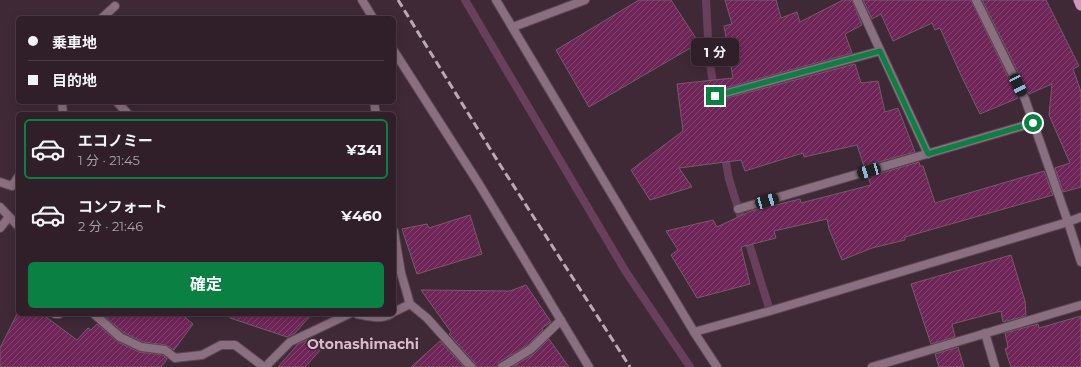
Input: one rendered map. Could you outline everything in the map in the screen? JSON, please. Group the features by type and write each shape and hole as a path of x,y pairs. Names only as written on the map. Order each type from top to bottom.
{"highway":[{"path":"1078,0 1081,5"}],"street":[{"path":"362,0 369,14"},
{"path":"496,0 694,332 718,367"},
{"path":"513,27 585,0"},
{"path":"857,0 928,154"},
{"path":"976,0 1025,99 1081,262"},
{"path":"104,16 115,6"},
{"path":"715,96 880,51"},
{"path":"396,54 479,184 589,367"},
{"path":"119,104 126,112"},
{"path":"738,209 1033,123"},
{"path":"0,182 12,186 16,180"},
{"path":"0,207 16,224"},
{"path":"0,228 9,217"},
{"path":"694,332 770,311 1081,217"},
{"path":"396,245 400,273 410,304 427,318 471,367"},
{"path":"396,311 410,304"},
{"path":"872,367 1081,305"},
{"path":"96,316 120,337 141,347 165,350 175,358 202,356 221,345 235,345 266,367 290,342 345,316"},
{"path":"368,316 386,316"},
{"path":"502,367 531,349 561,320"},
{"path":"985,333 996,367"}],"building":[{"path":"639,0 671,0 699,43 589,107 556,50"},
{"path":"725,0 776,0 781,18 797,12 800,22 843,0 852,0 862,25 845,34 852,53 711,92 711,100 716,101 855,64 861,83 878,81 885,112 898,108 915,152 864,166 857,145 804,157 803,153 745,171 741,160 679,168 692,187 650,200 631,170 683,131 677,84 733,78 724,26 732,24"},
{"path":"863,0 971,0 1018,98 980,114 940,28 935,30 932,23 893,41 881,14 872,19"},
{"path":"982,0 1046,0 1079,66 1073,69 1081,92 1081,187 1063,192 1055,168 1070,163 1049,115 1052,84 1029,94"},
{"path":"919,162 920,166 923,166 935,203 1044,171 1053,195 905,237 905,240 872,248 842,260 829,229 827,219 774,231 776,238 741,247 750,284 697,298 671,255 678,250 666,231 713,220 717,227 751,211 800,199 801,203 871,185 868,177"},
{"path":"470,215 482,254 417,274 402,229 427,224 429,228"},
{"path":"1011,255 1025,301 1026,316 1003,322 1001,311 952,324 955,337 931,344 911,284"},
{"path":"526,285 551,322 542,328 543,330 528,345 499,362 497,367 476,367 475,363 449,334 451,332 421,290 510,291"},
{"path":"16,316 45,316 77,340 88,328 91,330 97,324 118,342 139,352 163,355 167,359 161,367 0,367 0,348"},
{"path":"104,316 183,316 193,324 174,350 166,345 143,342 123,332"},
{"path":"230,316 310,316 295,333 287,337 230,318"},
{"path":"1081,316 1081,367 1011,367 1005,349 1008,347 1005,333 1038,324 1039,328"},
{"path":"310,339 322,348 305,367 278,367 298,344"},
{"path":"549,339 569,367 512,367 534,354"},
{"path":"440,341 464,367 411,367"},
{"path":"958,347 964,367 939,367 935,354"}],"waterway":[{"path":"465,0 626,272 690,367"},
{"path":"706,0 709,57 716,103"},
{"path":"724,151 729,179 770,311"}],"railway":[{"path":"398,0 497,160 630,367"}],"district":[{"name":"Otonashimachi","path":"363,344"}],"route":[{"path":"715,96 880,51 928,154 1033,123"}]}
